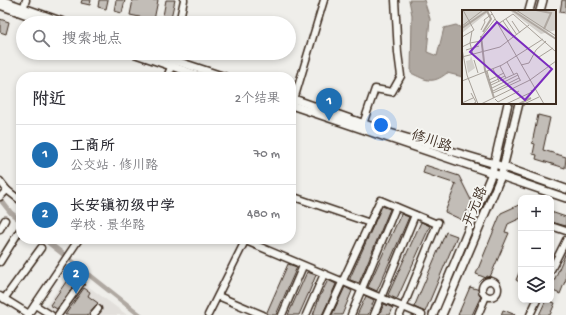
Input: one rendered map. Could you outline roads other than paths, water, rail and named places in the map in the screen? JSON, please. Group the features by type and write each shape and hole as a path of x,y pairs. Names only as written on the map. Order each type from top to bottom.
{"main road":[{"path":"1,0 34,16"},
{"path":"529,10 532,0"},
{"path":"540,10 543,0"},
{"path":"0,5 41,16"},
{"path":"172,60 195,72"},
{"path":"172,60 209,72"},
{"name":"修川路","path":"296,104 566,198"},
{"name":"开元路","path":"433,315 492,173 508,104"},
{"name":"开元路","path":"442,315 501,176 519,104"},
{"name":"修川路","path":"362,126 495,164 566,189"}],"street":[{"path":"23,11 26,0"},
{"path":"181,16 184,0"},
{"path":"296,90 324,0"},
{"path":"362,126 375,89 392,92 401,76 394,0"},
{"path":"168,72 172,60"},
{"path":"0,181 7,190 16,197"},
{"path":"0,197 7,190"},
{"path":"296,198 370,223"},
{"path":"327,315 380,200 415,215 438,222 400,315"},
{"path":"350,315 396,207"},
{"path":"374,315 415,215"},
{"path":"0,229 5,220"},
{"path":"554,227 566,231"},
{"path":"0,262 16,236"},
{"path":"553,267 563,254 566,240"},
{"path":"41,248 2,298 28,314 76,244"},
{"path":"208,315 244,244"},
{"path":"255,244 303,266 422,315"},
{"path":"282,315 303,266"},
{"path":"306,315 324,274"},
{"path":"58,315 81,283"},
{"path":"218,296 263,315"},
{"path":"478,315 486,296"},
{"path":"530,315 536,303"},
{"path":"35,305 51,315"},
{"path":"93,315 98,309"}],"waterway":[{"path":"0,199 16,217"},
{"path":"50,244 140,315"}],"place":[{"name":"工商所","path":"329,121"},
{"name":"长安镇初级中学","path":"76,294"}]}
